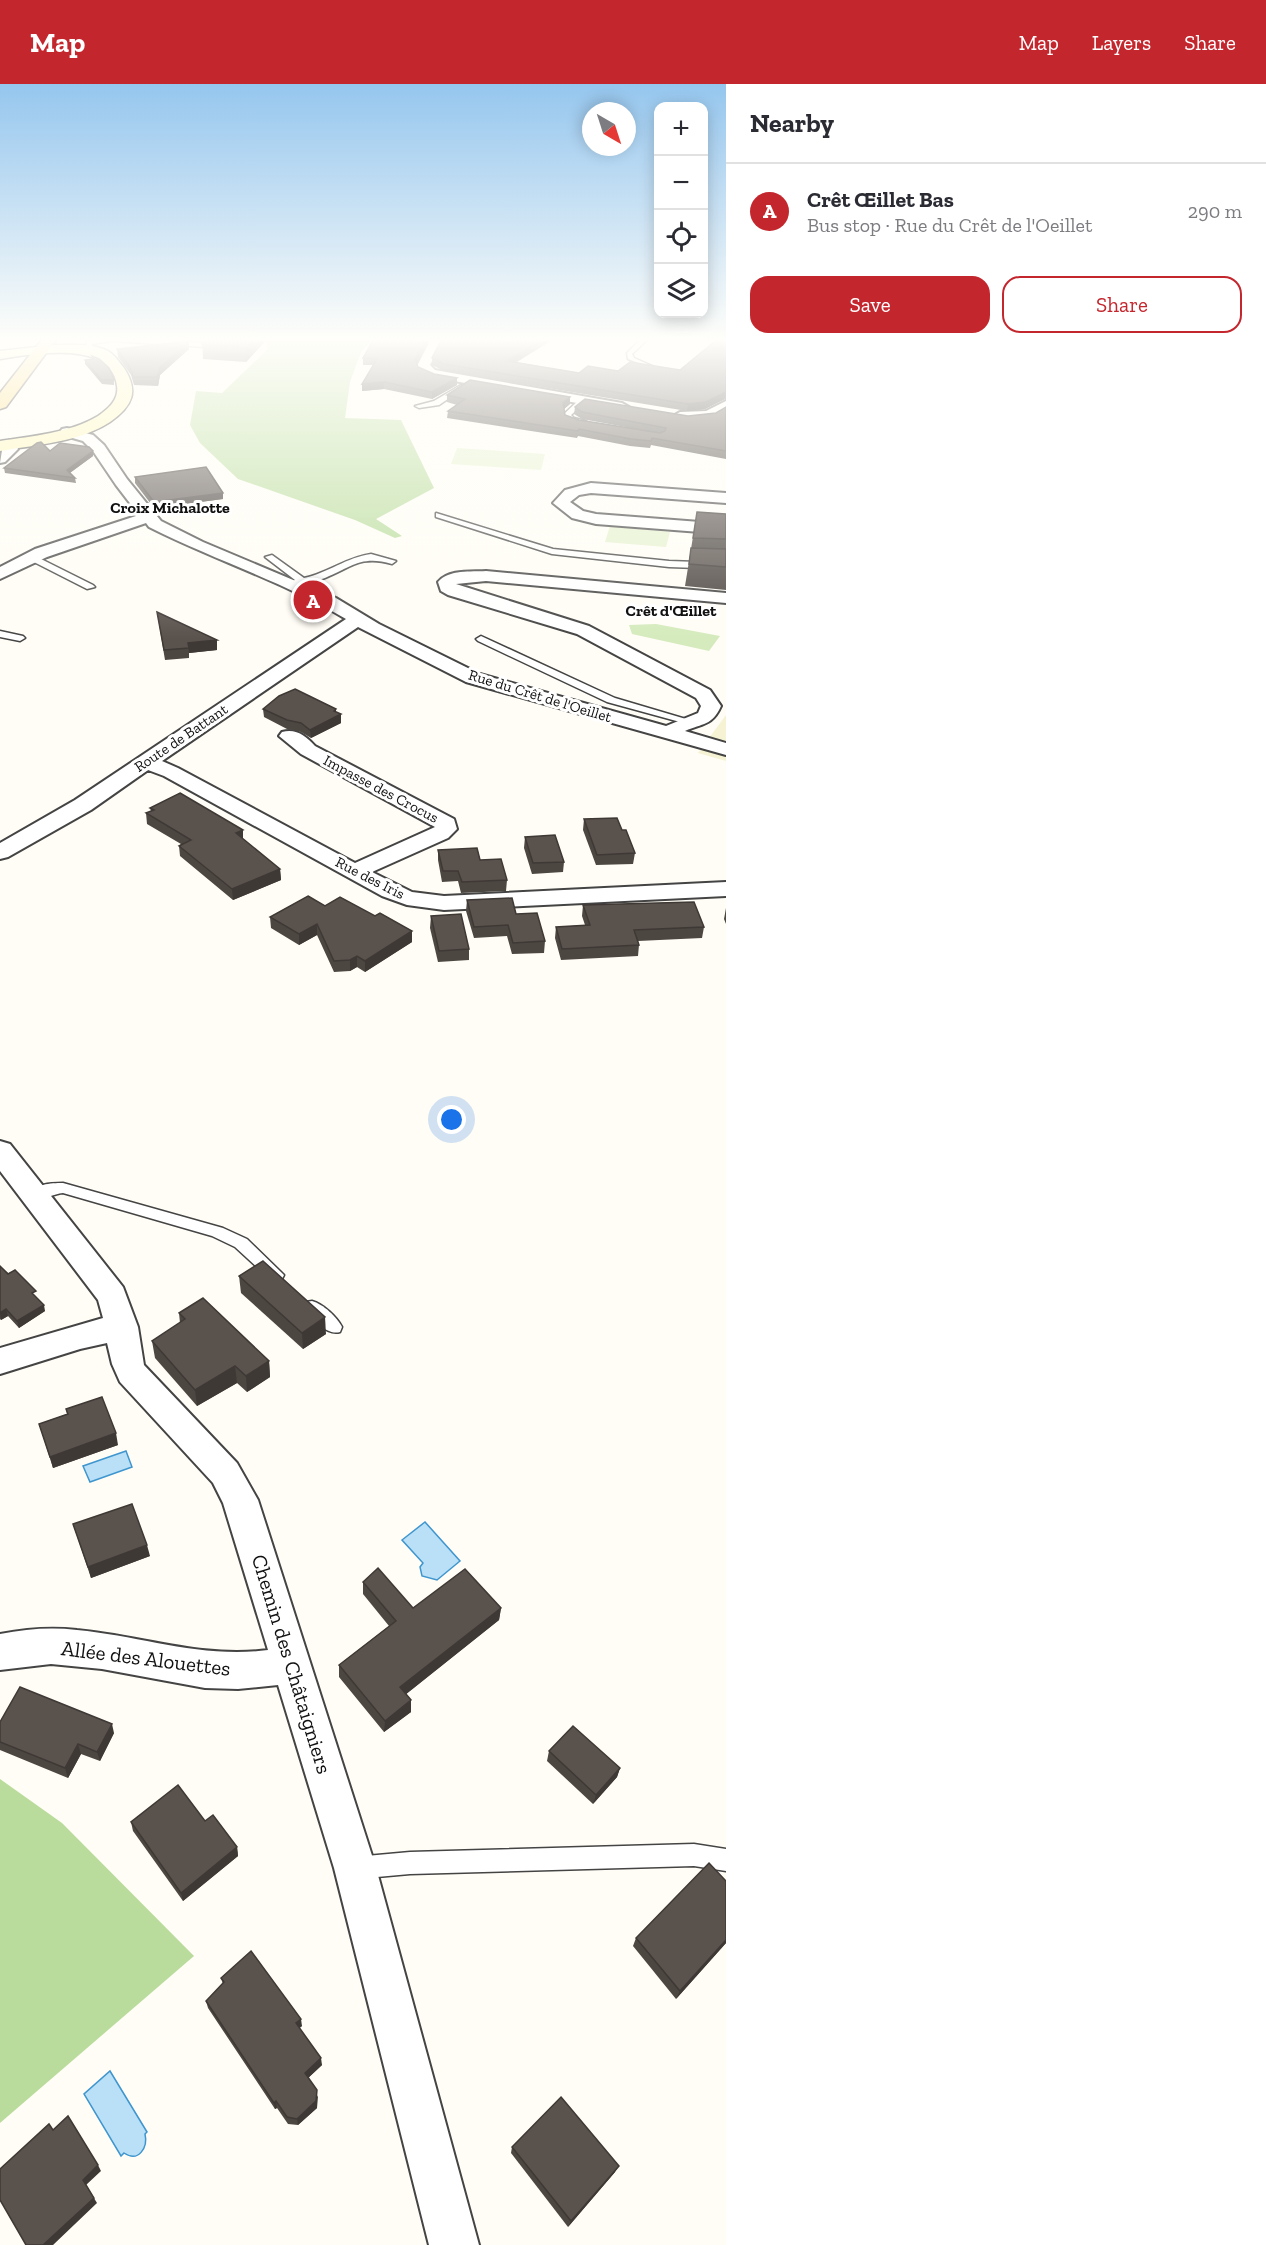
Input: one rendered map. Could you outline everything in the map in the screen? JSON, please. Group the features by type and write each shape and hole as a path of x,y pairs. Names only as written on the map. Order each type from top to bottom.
{"main road":[{"path":"3,449 45,438"}],"street":[{"path":"87,438 99,448 103,438"},
{"name":"Rue du Crêt de l'Oeillet","path":"99,448 155,524 178,536 297,582 358,619 473,678 669,733 714,731"},
{"path":"726,498 591,488 564,496 561,503 578,515 726,529"},
{"path":"0,574 32,557 148,517"},
{"path":"669,733 673,728 714,731 711,706 703,694 583,630 462,594 447,587 447,582 455,578 486,576 726,598"},
{"name":"Route de Battant","path":"0,852 83,805 358,619"},
{"name":"Impasse des Crocus","path":"289,736 301,742 308,750 446,824 446,828 440,833 355,871"},
{"name":"Rue des Iris","path":"146,762 171,772 390,891 407,898 444,903 726,890"},
{"name":"Chemin des Châtaigniers","path":"0,1151 112,1295 122,1327 127,1364 132,1373 225,1473 240,1500 355,1868 453,2245"},
{"path":"0,1361 80,1336 122,1327"},
{"name":"Allée des Alouettes","path":"0,1652 16,1648 46,1646 75,1647 207,1670 250,1671 292,1664"}],"lane":[{"path":"439,515 552,551 669,564 726,566"},
{"path":"269,557 297,582 319,577 369,556 378,556 392,561"},
{"path":"32,557 90,586"},
{"path":"0,634 20,638"},
{"path":"481,639 611,700 714,731"},
{"path":"35,1195 48,1189 63,1188 231,1236 334,1327"},
{"path":"355,1868 410,1863 694,1855 726,1860"}],"shaded area":[{"path":"726,715 726,761 698,753"}],"green space":[{"path":"197,438 410,438 434,488 376,519 402,536 395,538 355,520 238,479"},
{"path":"457,448 545,454 541,470 451,464"},
{"path":"610,526 670,532 666,547 605,542"},
{"path":"656,624 720,636 709,651 632,634 629,625"},
{"path":"0,1779 62,1823 194,1956 0,2123"}],"water":[{"path":"126,1451 132,1467 90,1482 83,1466"},
{"path":"425,1522 460,1561 437,1580 422,1576 420,1567 423,1563 402,1540"},
{"path":"110,2071 147,2132 144,2148 138,2155 129,2156 124,2153 121,2156 84,2094"}],"building":[{"path":"625,438 726,438 726,451 652,438 651,441"},
{"path":"41,442 50,451 60,443 89,447 93,451 67,470 75,478 4,468"},
{"path":"206,467 223,493 154,502 135,477"},
{"path":"697,512 726,514 726,539 693,538"},
{"path":"691,548 726,549 726,567 689,564"},
{"path":"157,612 217,640 188,643 189,648 164,650"},
{"path":"295,689 336,709 334,711 341,714 310,730 301,723 287,720 263,709 279,696"},
{"path":"180,793 243,830 236,833 280,869 232,889 179,846 191,840 146,813 154,810 150,808"},
{"path":"617,818 622,830 626,830 635,853 597,855 584,819"},
{"path":"555,835 564,862 533,863 525,837"},
{"path":"477,848 480,860 501,859 507,880 462,882 458,871 443,871 438,850"},
{"path":"308,896 325,906 340,897 375,916 380,913 412,931 365,961 357,956 350,960 334,961 317,924 299,934 270,917"},
{"path":"512,898 516,914 537,913 545,941 513,943 508,925 474,927 467,900"},
{"path":"694,902 704,927 634,930 639,945 562,949 556,927 590,925 583,905"},
{"path":"461,914 469,949 439,951 431,916"},
{"path":"263,1261 325,1317 302,1333 239,1276"},
{"path":"0,1266 8,1274 15,1270 36,1291 32,1293 44,1305 17,1321 6,1309 0,1313"},
{"path":"203,1298 269,1361 246,1376 235,1366 195,1390 152,1341 185,1319 179,1313"},
{"path":"102,1397 116,1433 50,1457 39,1424 68,1414 66,1409"},
{"path":"132,1504 147,1545 88,1567 73,1524"},
{"path":"378,1568 413,1608 465,1569 501,1608 400,1687 411,1700 385,1721 339,1665 396,1621 363,1582"},
{"path":"20,1687 112,1724 97,1752 78,1744 65,1768 0,1742 0,1722"},
{"path":"573,1726 620,1768 596,1795 549,1751"},
{"path":"178,1785 205,1821 213,1815 237,1847 181,1893 131,1822"},
{"path":"709,1863 726,1881 726,1940 680,1991 636,1938"},
{"path":"251,1951 301,2019 296,2023 321,2058 305,2073 317,2090 316,2101 297,2119 287,2117 276,2101 274,2103 206,2001 224,1982 221,1978"},
{"path":"561,2097 619,2166 571,2221 512,2147"},
{"path":"68,2116 98,2165 83,2180 94,2198 43,2245 26,2245 0,2200 0,2169 49,2124 53,2130"}],"place":[{"name":"Crêt Œillet Bas","path":"313,600"}],"district":[{"name":"Croix Michalotte","path":"170,507"},
{"name":"Crêt d'Œillet","path":"671,610"}]}
